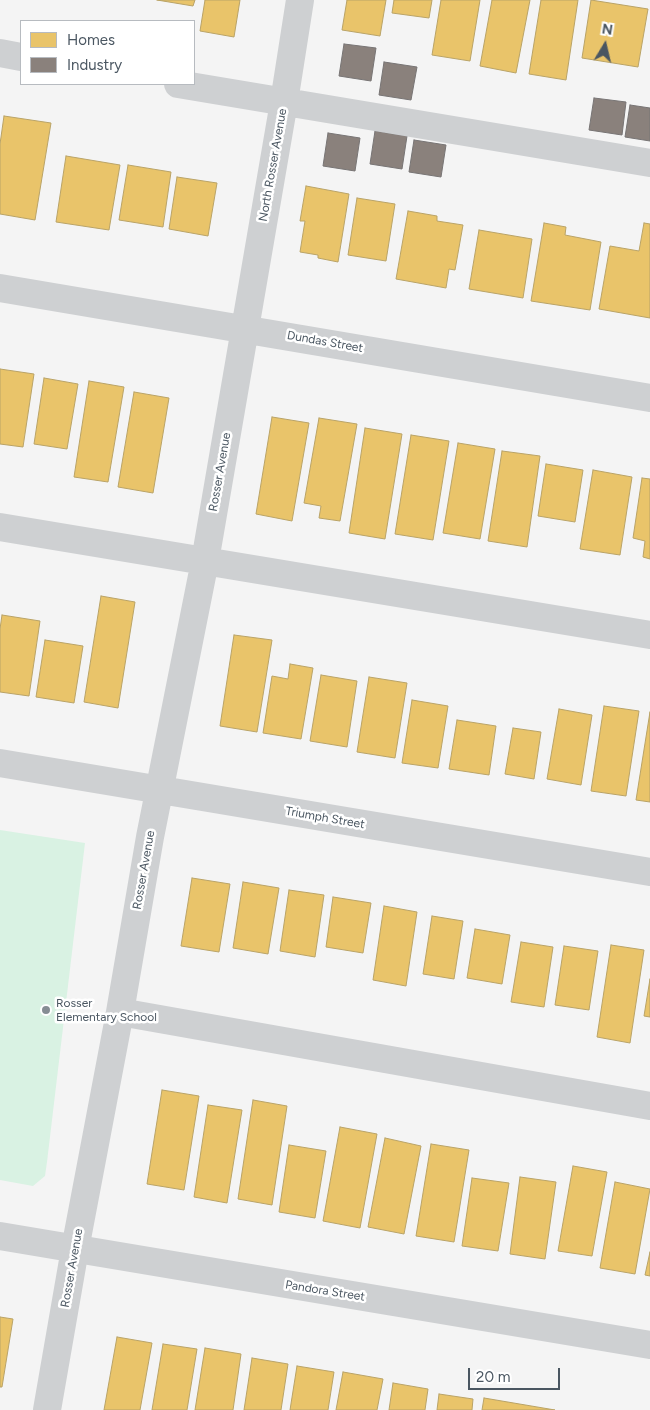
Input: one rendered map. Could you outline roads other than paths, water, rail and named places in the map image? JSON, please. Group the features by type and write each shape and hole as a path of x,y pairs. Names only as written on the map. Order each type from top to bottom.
{"street":[{"name":"North Rosser Avenue","path":"245,330 300,0"},
{"path":"0,53 20,57"},
{"path":"184,85 650,163"},
{"name":"Dundas Street","path":"0,288 650,398"},
{"name":"Rosser Avenue","path":"47,1410 150,837 205,561 245,330"},
{"path":"0,528 650,634"},
{"name":"Triumph Street","path":"0,763 650,872"},
{"path":"120,1012 650,1106"},
{"name":"Pandora Street","path":"0,1236 650,1345"}],"place":[{"name":"Rosser Elementary School","path":"46,1010"}]}
